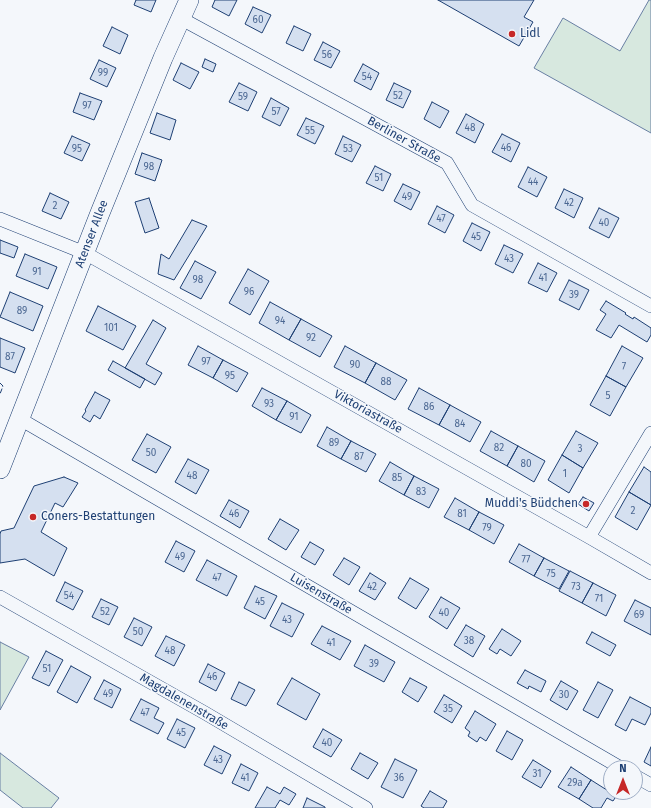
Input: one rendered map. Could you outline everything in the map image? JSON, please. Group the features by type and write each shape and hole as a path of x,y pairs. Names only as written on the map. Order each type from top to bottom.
{"street":[{"name":"Atenser Allee","path":"0,469 103,206 180,18 189,0"},
{"name":"Berliner Straße","path":"180,18 447,163 472,205 651,306"},
{"name":"Viktoriastraße","path":"0,219 85,253 589,536 651,573"},
{"name":"Luisenstraße","path":"20,419 607,760"},
{"path":"589,536 651,432"},
{"name":"Magdalenenstraße","path":"0,598 211,717 366,808"}],"shaded area":[{"path":"649,0 651,0 651,133 534,68 563,18 620,51"},
{"path":"0,642 29,657 0,710"},
{"path":"0,753 59,798 51,808 23,808 0,790"}],"building":[{"path":"136,0 156,0 151,12 134,5"},
{"path":"215,0 237,0 229,16 212,7"},
{"name":"Lidl","path":"438,0 534,0 524,17 533,22 519,46"},
{"path":"253,7 271,15 262,33 245,24"},
{"path":"294,26 311,34 303,51 286,43"},
{"path":"112,27 128,35 120,54 103,46"},
{"path":"323,42 340,51 331,68 314,60"},
{"path":"205,59 216,64 213,72 202,67"},
{"path":"99,60 116,68 107,87 90,79"},
{"path":"181,63 199,72 190,89 173,80"},
{"path":"363,64 379,73 371,90 354,81"},
{"path":"239,83 257,92 248,111 229,102"},
{"path":"394,83 411,91 403,108 386,100"},
{"path":"80,93 102,101 94,120 73,112"},
{"path":"271,98 289,108 280,126 262,117"},
{"path":"432,102 449,111 440,128 424,119"},
{"path":"157,113 176,120 170,140 150,133"},
{"path":"466,114 484,124 475,143 456,133"},
{"path":"306,118 324,126 315,144 297,135"},
{"path":"502,134 520,143 511,162 492,152"},
{"path":"72,136 90,144 82,161 64,153"},
{"path":"343,136 361,145 352,162 335,154"},
{"path":"142,153 162,160 155,181 135,174"},
{"path":"375,166 391,174 383,191 366,183"},
{"path":"528,167 547,177 537,197 518,187"},
{"path":"403,184 420,192 411,210 394,201"},
{"path":"564,189 583,198 574,218 555,208"},
{"path":"50,193 69,202 61,219 42,211"},
{"path":"149,198 159,228 145,233 135,202"},
{"path":"437,206 454,215 445,233 428,224"},
{"path":"599,208 619,218 609,238 589,228"},
{"path":"192,220 207,226 174,280 158,274 161,254 169,259"},
{"path":"472,223 490,232 481,251 463,241"},
{"path":"0,240 18,247 14,258 0,253"},
{"path":"504,245 523,254 513,273 495,264"},
{"path":"25,254 57,267 48,289 16,276"},
{"path":"195,261 216,272 201,299 180,288"},
{"path":"538,263 557,273 547,292 528,283"},
{"path":"248,269 269,281 250,315 229,303"},
{"path":"569,280 589,290 579,310 559,300"},
{"path":"10,292 43,306 33,331 0,317"},
{"path":"606,301 633,319 634,317 651,328 651,335 647,342 619,325 611,338 596,330 606,314 600,310"},
{"path":"270,302 301,319 289,340 259,323"},
{"path":"98,306 136,326 123,350 86,331"},
{"path":"301,319 332,336 320,357 289,340"},
{"path":"153,320 166,328 146,364 162,373 155,385 125,368"},
{"path":"0,338 25,348 15,373 0,367"},
{"path":"198,346 223,360 213,378 188,365"},
{"path":"345,346 376,363 365,383 334,367"},
{"path":"622,346 643,358 626,387 606,376"},
{"path":"223,360 248,373 237,392 213,378"},
{"path":"113,361 145,379 140,388 108,370"},
{"path":"376,363 407,380 395,400 365,383"},
{"path":"606,376 626,387 610,416 590,405"},
{"path":"262,388 287,401 276,420 252,406"},
{"path":"419,388 450,405 439,425 408,409"},
{"path":"95,392 110,400 100,419 94,415 90,422 82,417"},
{"path":"287,401 311,415 301,433 276,420"},
{"path":"450,405 481,422 470,442 439,425"},
{"path":"327,427 351,441 341,459 317,446"},
{"path":"491,431 518,446 507,466 480,451"},
{"path":"576,431 598,443 583,468 562,455"},
{"path":"147,434 171,447 156,473 132,460"},
{"path":"351,441 376,454 366,472 341,459"},
{"path":"518,446 545,461 534,482 507,466"},
{"path":"562,455 583,468 569,493 548,480"},
{"path":"188,459 209,470 196,494 175,482"},
{"path":"390,462 414,476 404,495 379,481"},
{"path":"644,467 651,472 651,505 629,492"},
{"path":"414,476 439,489 429,508 404,495"},
{"name":"Coners-Bestattungen","path":"64,477 78,483 63,507 55,503 41,532 67,548 54,576 25,559 0,563 1,531 14,528 34,486"},
{"path":"629,492 651,505 637,530 615,517"},
{"name":"Muddi's Büdchen","path":"583,497 594,503 589,511 578,504"},
{"path":"455,498 479,512 469,530 444,517"},
{"path":"229,500 249,511 240,528 220,516"},
{"path":"479,512 504,525 494,544 469,530"},
{"path":"280,519 299,530 286,550 268,539"},
{"path":"176,541 195,551 184,572 165,562"},
{"path":"310,542 324,550 315,565 301,557"},
{"path":"519,544 544,558 534,576 509,562"},
{"path":"344,558 360,567 349,585 333,575"},
{"path":"544,558 569,571 559,589 534,576"},
{"path":"207,560 237,576 227,596 196,580"},
{"path":"570,571 593,583 582,603 559,591"},
{"path":"370,573 386,583 375,600 359,591"},
{"path":"410,578 429,589 416,609 398,598"},
{"path":"65,582 83,591 73,610 56,601"},
{"path":"593,583 616,595 606,616 582,603"},
{"path":"255,586 277,596 265,619 244,608"},
{"path":"441,597 460,608 447,629 429,617"},
{"path":"101,599 118,607 109,625 92,617"},
{"path":"635,600 651,608 651,635 624,621"},
{"path":"282,603 304,614 292,637 270,626"},
{"path":"134,618 152,627 142,646 124,637"},
{"path":"466,625 485,636 473,657 454,645"},
{"path":"322,626 351,641 340,660 311,644"},
{"path":"502,629 521,641 511,656 500,649 497,654 489,649"},
{"path":"592,632 616,645 610,656 586,643"},
{"path":"166,636 185,645 174,666 155,656"},
{"path":"365,645 395,662 384,682 354,666"},
{"path":"46,651 63,660 49,686 32,678"},
{"path":"208,664 225,673 216,691 199,682"},
{"path":"71,666 91,677 77,703 57,692"},
{"path":"525,670 546,681 541,692 529,686 528,689 517,683"},
{"path":"292,678 320,694 306,720 277,704"},
{"path":"410,678 427,687 418,702 402,692"},
{"path":"104,680 121,689 112,708 94,699"},
{"path":"561,681 578,691 567,710 550,700"},
{"path":"239,682 255,690 246,706 231,699"},
{"path":"598,682 613,690 598,718 583,710"},
{"path":"444,695 462,706 452,723 434,712"},
{"path":"630,697 651,708 651,713 645,725 632,719 626,731 615,725"},
{"path":"141,699 159,708 154,718 164,723 158,734 130,720"},
{"path":"475,711 496,724 486,741 480,737 477,742 468,736 470,732 465,728"},
{"path":"177,719 195,728 185,748 167,739"},
{"path":"323,729 342,740 331,757 313,747"},
{"path":"507,731 523,740 512,760 496,751"},
{"path":"214,746 231,755 222,774 204,765"},
{"path":"651,747 651,766 644,762"},
{"path":"360,753 378,763 368,779 351,769"},
{"path":"395,759 417,770 403,798 381,787"},
{"path":"533,760 551,771 541,788 522,777"},
{"path":"241,764 258,773 249,791 232,783"},
{"path":"571,767 591,780 579,799 558,787"},
{"path":"591,780 603,788 603,800 606,800 601,808 593,808 579,799"},
{"path":"267,787 280,794 284,787 296,794 289,805 280,800 275,808 255,808"},
{"path":"430,791 447,801 443,808 424,808 421,806"},
{"path":"307,798 325,807 325,808 303,808"}],"fence":[{"path":"0,383 3,386 0,394"}],"place":[{"name":"Lidl","path":"512,34"},
{"name":"Muddi's Büdchen","path":"586,504"},
{"name":"Coners-Bestattungen","path":"33,517"}]}
